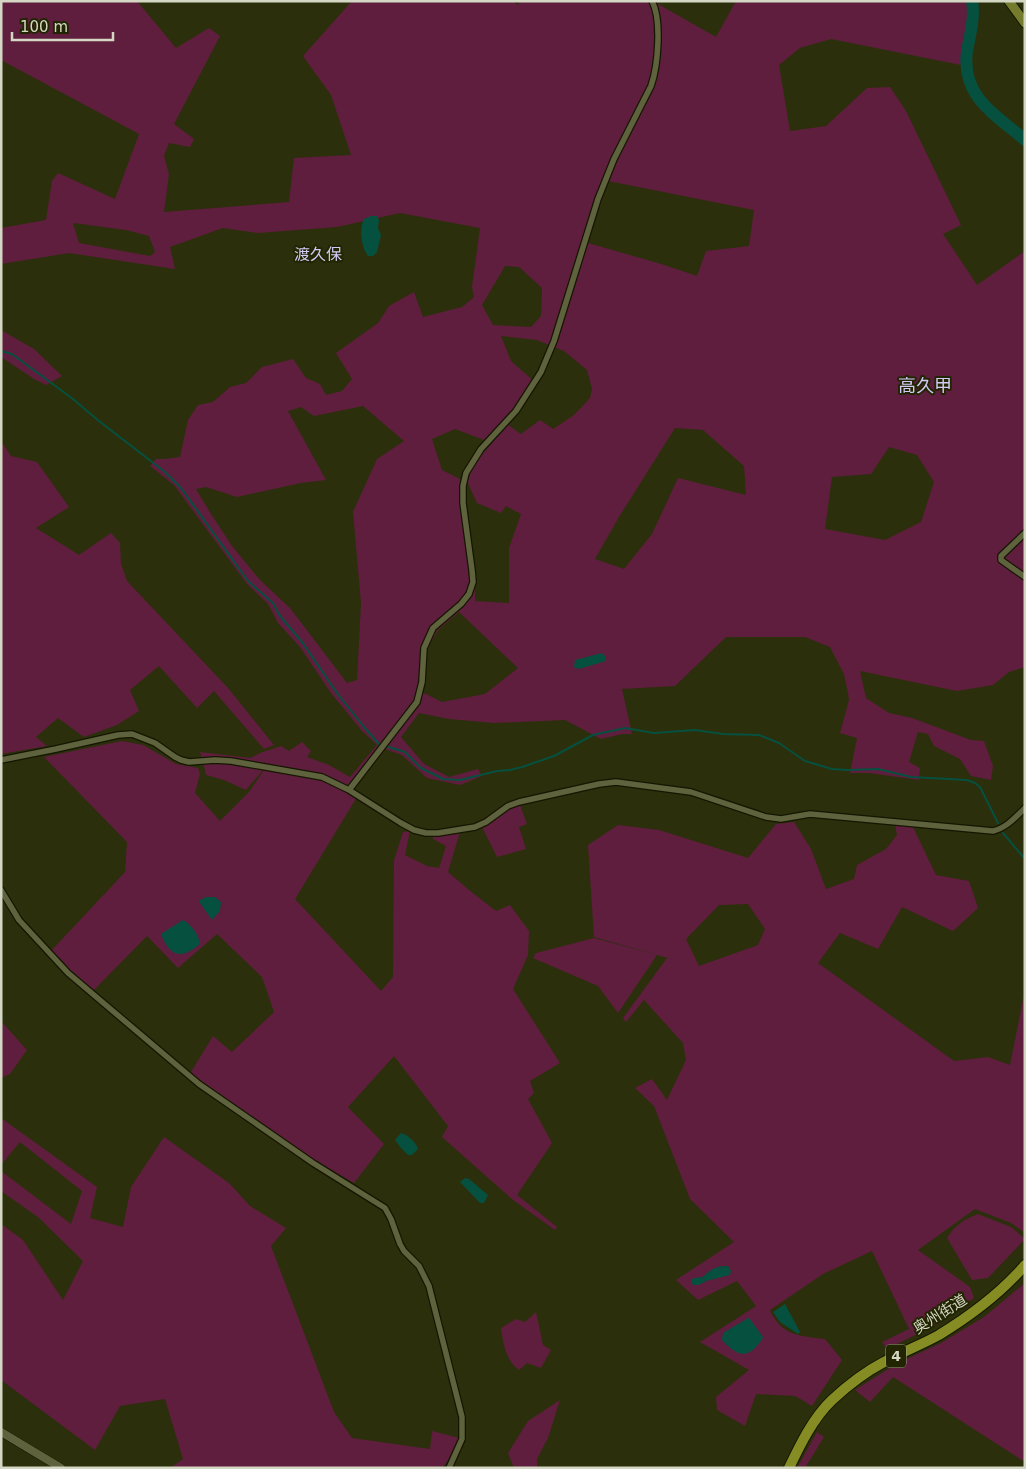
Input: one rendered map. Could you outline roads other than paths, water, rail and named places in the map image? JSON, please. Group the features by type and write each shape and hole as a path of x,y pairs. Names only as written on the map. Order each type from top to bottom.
{"highway":[{"name":"奥州街道","path":"789,1468 814,1423 830,1401 864,1374 938,1335 968,1316 995,1295 1025,1265"}],"main road":[{"path":"1009,1 1025,23"}],"street":[{"path":"349,790 417,702 422,682 424,648 433,628 461,604 469,594 473,582 462,503 466,473 482,449 516,411 540,372 554,341 598,199 614,159 651,86 654,75 658,28 656,10 652,1"},
{"path":"1025,533 1001,556 1001,560 1025,578"},
{"path":"1,760 56,750 118,734 132,734 155,743 175,758 189,762 231,761 322,777 349,790 401,823 414,830 426,833 474,827 486,822 508,806 519,802 616,782 691,792 766,817 781,819 810,814 993,831 1004,827 1025,808"},
{"path":"1,890 19,920 68,973 199,1084 298,1153 385,1208 391,1218 400,1244 404,1251 419,1266 429,1286 462,1417 462,1439 449,1468"},
{"path":"1,1432 61,1468"}],"water":[{"path":"377,216 381,235 377,252 373,256 368,256 362,243 361,232 364,219"},
{"path":"602,653 606,661 579,669 574,667 575,660"},
{"path":"206,897 215,897 221,902 220,911 212,920 200,903 200,900"},
{"path":"183,920 194,930 200,944 187,952 177,954 168,948 161,934"},
{"path":"401,1133 409,1137 418,1149 412,1155 408,1155 395,1140"},
{"path":"465,1178 469,1179 488,1195 484,1203 480,1203 460,1182"},
{"path":"728,1266 731,1271 730,1275 706,1281 699,1285 692,1284 691,1280 694,1278 703,1277 717,1267"},
{"path":"785,1304 800,1332 798,1334 780,1322 773,1312"},
{"path":"748,1318 763,1337 756,1347 742,1354 734,1351 722,1340 723,1333"}],"waterway":[{"path":"972,1 973,20 967,51 969,81 982,103 1025,140"},
{"path":"1,351 12,354 73,399 165,472 181,488 248,581 273,603 280,616 302,642 337,693 379,744 405,752 421,768 443,779 460,780 522,767 554,756 593,735 625,728 654,733 695,730 723,734 759,735 779,743 805,761 832,769 878,769 911,777 967,780 980,787 998,823"},
{"path":"1003,833 1025,859"}],"district":[{"name":"渡久保","path":"318,254"},
{"name":"高久甲","path":"925,385"}]}
